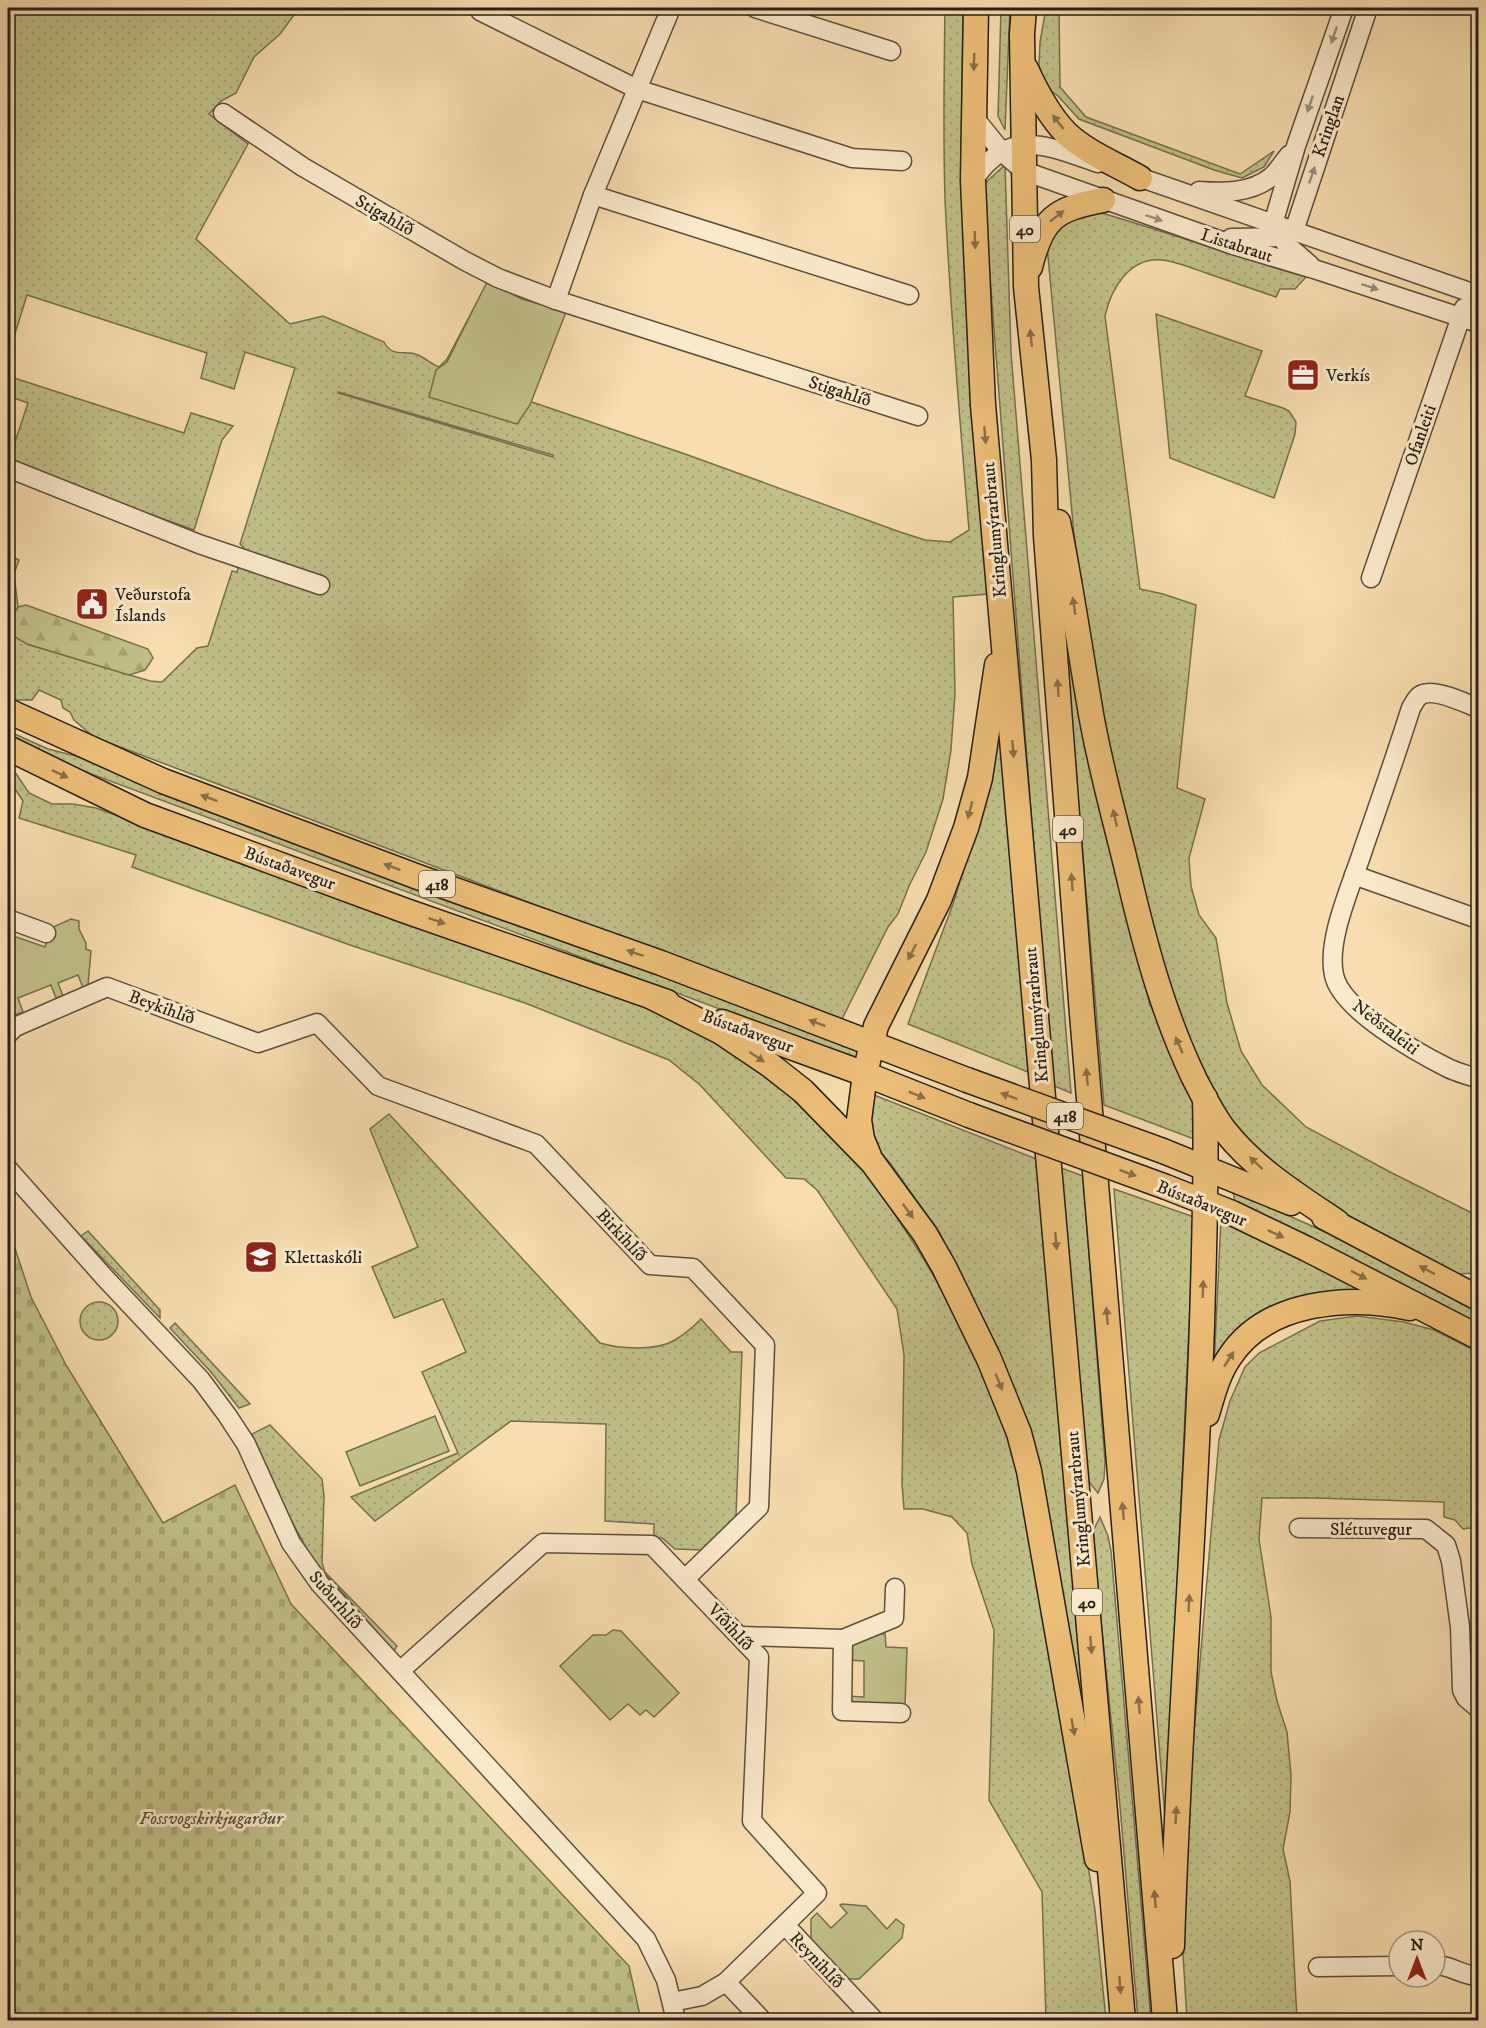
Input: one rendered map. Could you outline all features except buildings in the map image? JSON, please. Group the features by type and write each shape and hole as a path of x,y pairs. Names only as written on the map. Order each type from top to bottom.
{"main road":[{"name":"Kringlumýrarbraut","path":"976,8 973,181 982,405 1123,2020"},
{"name":"40","path":"1024,8 1023,61 1013,149 1024,171 1026,287 1044,460 1046,537 1082,1014 1165,2020"},
{"path":"1023,61 1047,109 1066,132 1083,146 1140,178"},
{"path":"1026,287 1038,243 1046,226 1056,215 1073,206 1103,200"},
{"path":"1044,460 1071,585 1091,716 1141,929 1174,1034 1205,1098 1224,1129 1255,1163 1275,1180 1337,1222"},
{"path":"873,1163 862,1139 859,1120 865,1074 876,1026 939,900 966,828 980,778 1002,628"},
{"name":"Bústaðavegur","path":"8,711 163,781 407,873 661,963 1206,1168 1337,1222 1479,1298"},
{"name":"Bústaðavegur","path":"8,748 145,815 406,911 652,996 1232,1213 1479,1337"},
{"path":"652,996 721,1032 770,1065 803,1091 873,1163 925,1234 944,1267 989,1359 1019,1433 1029,1471 1092,1836 1118,1957"},
{"path":"1170,2020 1176,1828 1198,1432 1206,1203 1205,1098"},
{"path":"1198,1432 1206,1419 1217,1382 1229,1357 1239,1345 1269,1322 1292,1311 1334,1302 1398,1305 1433,1313"}],"street":[{"path":"479,8 480,11 637,88 852,158 902,161"},
{"path":"556,300 593,195 671,8"},
{"path":"755,8 891,51"},
{"name":"Kringlan","path":"1283,231 1296,146 1344,8"},
{"name":"Kringlan","path":"1283,231 1368,8"},
{"name":"Stigahlíð","path":"223,113 303,167 498,278 556,300 918,416"},
{"path":"973,116 1013,149 982,166 973,181"},
{"name":"Listabraut","path":"1013,149 1047,146 1176,190 1283,231 1474,294"},
{"path":"1176,190 1224,193 1256,187 1273,176 1296,146"},
{"name":"Listabraut","path":"1024,171 1206,235 1470,320"},
{"path":"593,195 909,295"},
{"path":"1206,235 1260,239 1283,231 1314,269"},
{"name":"Ofanleiti","path":"1371,578 1470,320 1474,294"},
{"path":"8,468 199,544 320,585"},
{"name":"Neðstaleiti","path":"1479,708 1433,692 1422,694 1411,708 1340,916 1332,959 1334,976 1341,992 1385,1031 1416,1052 1451,1069 1479,1079"},
{"path":"1354,875 1479,919"},
{"path":"8,919 46,933"},
{"name":"Beykihlíð","path":"9,1031 107,987 258,1043 317,1023"},
{"name":"Birkihlíð","path":"317,1023 378,1086 536,1144 650,1265 693,1268 765,1345 759,1507 685,1579"},
{"name":"Suðurhlíð","path":"8,1169 105,1278 201,1380 227,1414 246,1444 291,1543 320,1584 646,1939 666,1980 676,2020"},
{"name":"Sléttuvegur","path":"1299,1528 1426,1529 1446,1545 1451,1562 1460,1627 1462,1690 1466,1698 1479,1708"},
{"name":"Víðihlíð","path":"400,1671 543,1543 652,1545 759,1657 752,1821 817,1893 726,1982 702,1996 672,2002"},
{"path":"741,1636 843,1639 894,1618 895,1588"},
{"path":"843,1639 842,1711 901,1713"},
{"name":"Reynihlíð","path":"785,1925 874,2020"},
{"path":"1318,1967 1387,1966"},
{"path":"1447,1966 1471,1976 1479,1976"},
{"path":"726,1982 762,2020"}],"green space":[{"path":"8,8 299,8 280,34 254,57 236,93 221,101 209,114 248,144 196,239 290,324 323,316 384,342 395,352 413,353 439,367 447,359 487,283 536,304 523,399 685,454 900,532 925,540 950,542 969,530 950,282 944,151 945,8 963,8 961,163 971,381 988,594 953,597 955,694 951,750 943,799 926,852 898,914 888,927 841,1021 94,737 74,720 70,712 63,708 61,700 39,690 32,700 12,700 8,697 8,555 19,560 14,574 18,607 11,619 27,644 150,681 162,682 197,648 208,646 232,571 237,572 244,548 240,544 295,368 245,352 234,389 201,378 207,353 27,295 8,356","holes":["338,392 553,455 553,457"]},
{"path":"1001,8 1010,8 1005,130 998,116"},
{"path":"1046,8 1059,8 1060,87 1086,117 1240,174 1274,151 1264,167 1242,178 1214,170 1079,119 1058,96 1045,86 1039,66 1040,42"},
{"path":"1005,165 1011,353 1071,1093 1052,1085 983,185"},
{"path":"1098,212 1306,277 1295,289 1280,289 1276,297 1179,264 1150,260 1131,269 1123,277 1112,295 1105,316 1140,589 1196,605 1177,788 1205,799 1189,858 1191,886 1199,915 1216,938 1227,1003 1241,1051 1262,1085 1306,1127 1478,1216 1478,1273 1454,1274 1338,1210 1286,1176 1251,1145 1220,1109 1171,1010 1095,689 1074,534 1047,246 1052,231 1073,213"},
{"path":"487,282 522,299 566,312 530,405 517,424 429,397 436,370 447,362"},
{"path":"1156,314 1262,351 1245,396 1289,411 1296,422 1295,434 1274,498 1170,458"},
{"path":"8,376 184,433 191,413 233,426 222,440 194,530 8,463 28,403 8,396"},
{"path":"1060,581 1149,1002 1199,1110 1199,1141 1104,1105"},
{"path":"26,605 148,649 153,658 145,670 129,675 27,644 12,635 11,619 18,607"},
{"path":"1000,698 1028,1072 908,1024 953,904 977,827"},
{"path":"8,731 48,749 76,756 184,801 860,1049 856,1060 46,757 8,738"},
{"path":"8,767 13,769 29,793 52,804 73,804 96,808 641,1004 715,1043 759,1070 809,1113 865,1168 920,1253 976,1348 1001,1415 1027,1500 1051,1632 1095,1910 1106,2020 1046,2020 1042,1892 989,1800 994,1630 972,1564 967,1533 952,1517 923,1509 904,1509 902,1484 904,1355 897,1309 817,1190 804,1179 786,1178 700,1085 669,1060 525,1003 350,945 132,867 136,855 19,818 23,801 15,789 8,784"},
{"path":"71,919 79,921 79,929 86,943 86,949 91,951 88,985 83,988 78,975 58,983 63,996 56,998 51,985 18,998 23,1012 9,1017 8,934 45,947 51,928"},
{"path":"869,1093 1039,1160 1099,1823 1071,1659 980,1317 940,1233 890,1163 873,1144 867,1117"},
{"path":"389,1114 600,1343 628,1348 667,1344 679,1338 701,1319 731,1352 742,1352 736,1516 704,1550 675,1549 662,1538 654,1538 654,1524 605,1521 606,1424 511,1421 375,1521 351,1497 458,1453 422,1372 466,1352 443,1299 394,1318 372,1267 418,1247 370,1129"},
{"path":"1056,1166 1083,1176 1105,1462 1104,1479 1098,1493 1090,1483 1083,1463"},
{"path":"1114,1189 1194,1217 1166,1830"},
{"path":"1233,1191 1359,1247 1478,1312 1478,1324 1235,1202"},
{"path":"1221,1219 1377,1295 1257,1317 1231,1337 1214,1367"},
{"name":"Fossvogskirkjugarður","path":"8,1227 31,1297 66,1365 163,1523 235,1485 291,1604 629,1966 641,2020 8,2020"},
{"path":"88,1231 160,1310 160,1318 81,1236"},
{"path":"99,1302 112,1308 118,1321 112,1334 99,1340 86,1334 80,1321 86,1308"},
{"path":"1357,1316 1404,1322 1434,1330 1478,1352 1478,1527 1463,1529 1455,1520 1444,1517 1444,1502 1262,1498 1259,1539 1271,1617 1271,1672 1287,1732 1291,1775 1290,1812 1283,1849 1290,1881 1297,2020 1187,2020 1182,1938 1183,1860 1219,1440 1230,1401 1245,1367 1259,1353 1320,1321"},
{"path":"175,1323 250,1404 239,1408 211,1372 170,1328"},
{"path":"435,1416 449,1451 360,1486 346,1452"},
{"path":"270,1425 322,1479 324,1496 322,1563 325,1572 397,1646 394,1651 312,1558 291,1520 252,1434"},
{"path":"1100,1517 1111,1551 1151,2020 1138,2020 1120,1806 1092,1533"},
{"path":"613,1630 621,1631 679,1693 654,1717 646,1710 640,1715 628,1704 610,1720 560,1666 593,1635 606,1635"},
{"path":"875,1633 885,1634 886,1647 907,1648 905,1706 852,1704 847,1696 864,1697 864,1661 846,1660 846,1646"},
{"path":"840,1905 866,1906 887,1929 896,1919 904,1925 902,1938 859,1979 844,1979 811,1944 811,1919 817,1913 831,1928 847,1913"}],"place":[{"name":"Verkís","path":"1303,375"},
{"name":"Veðurstofa Íslands","path":"92,604"},
{"name":"Klettaskóli","path":"261,1257"}]}
